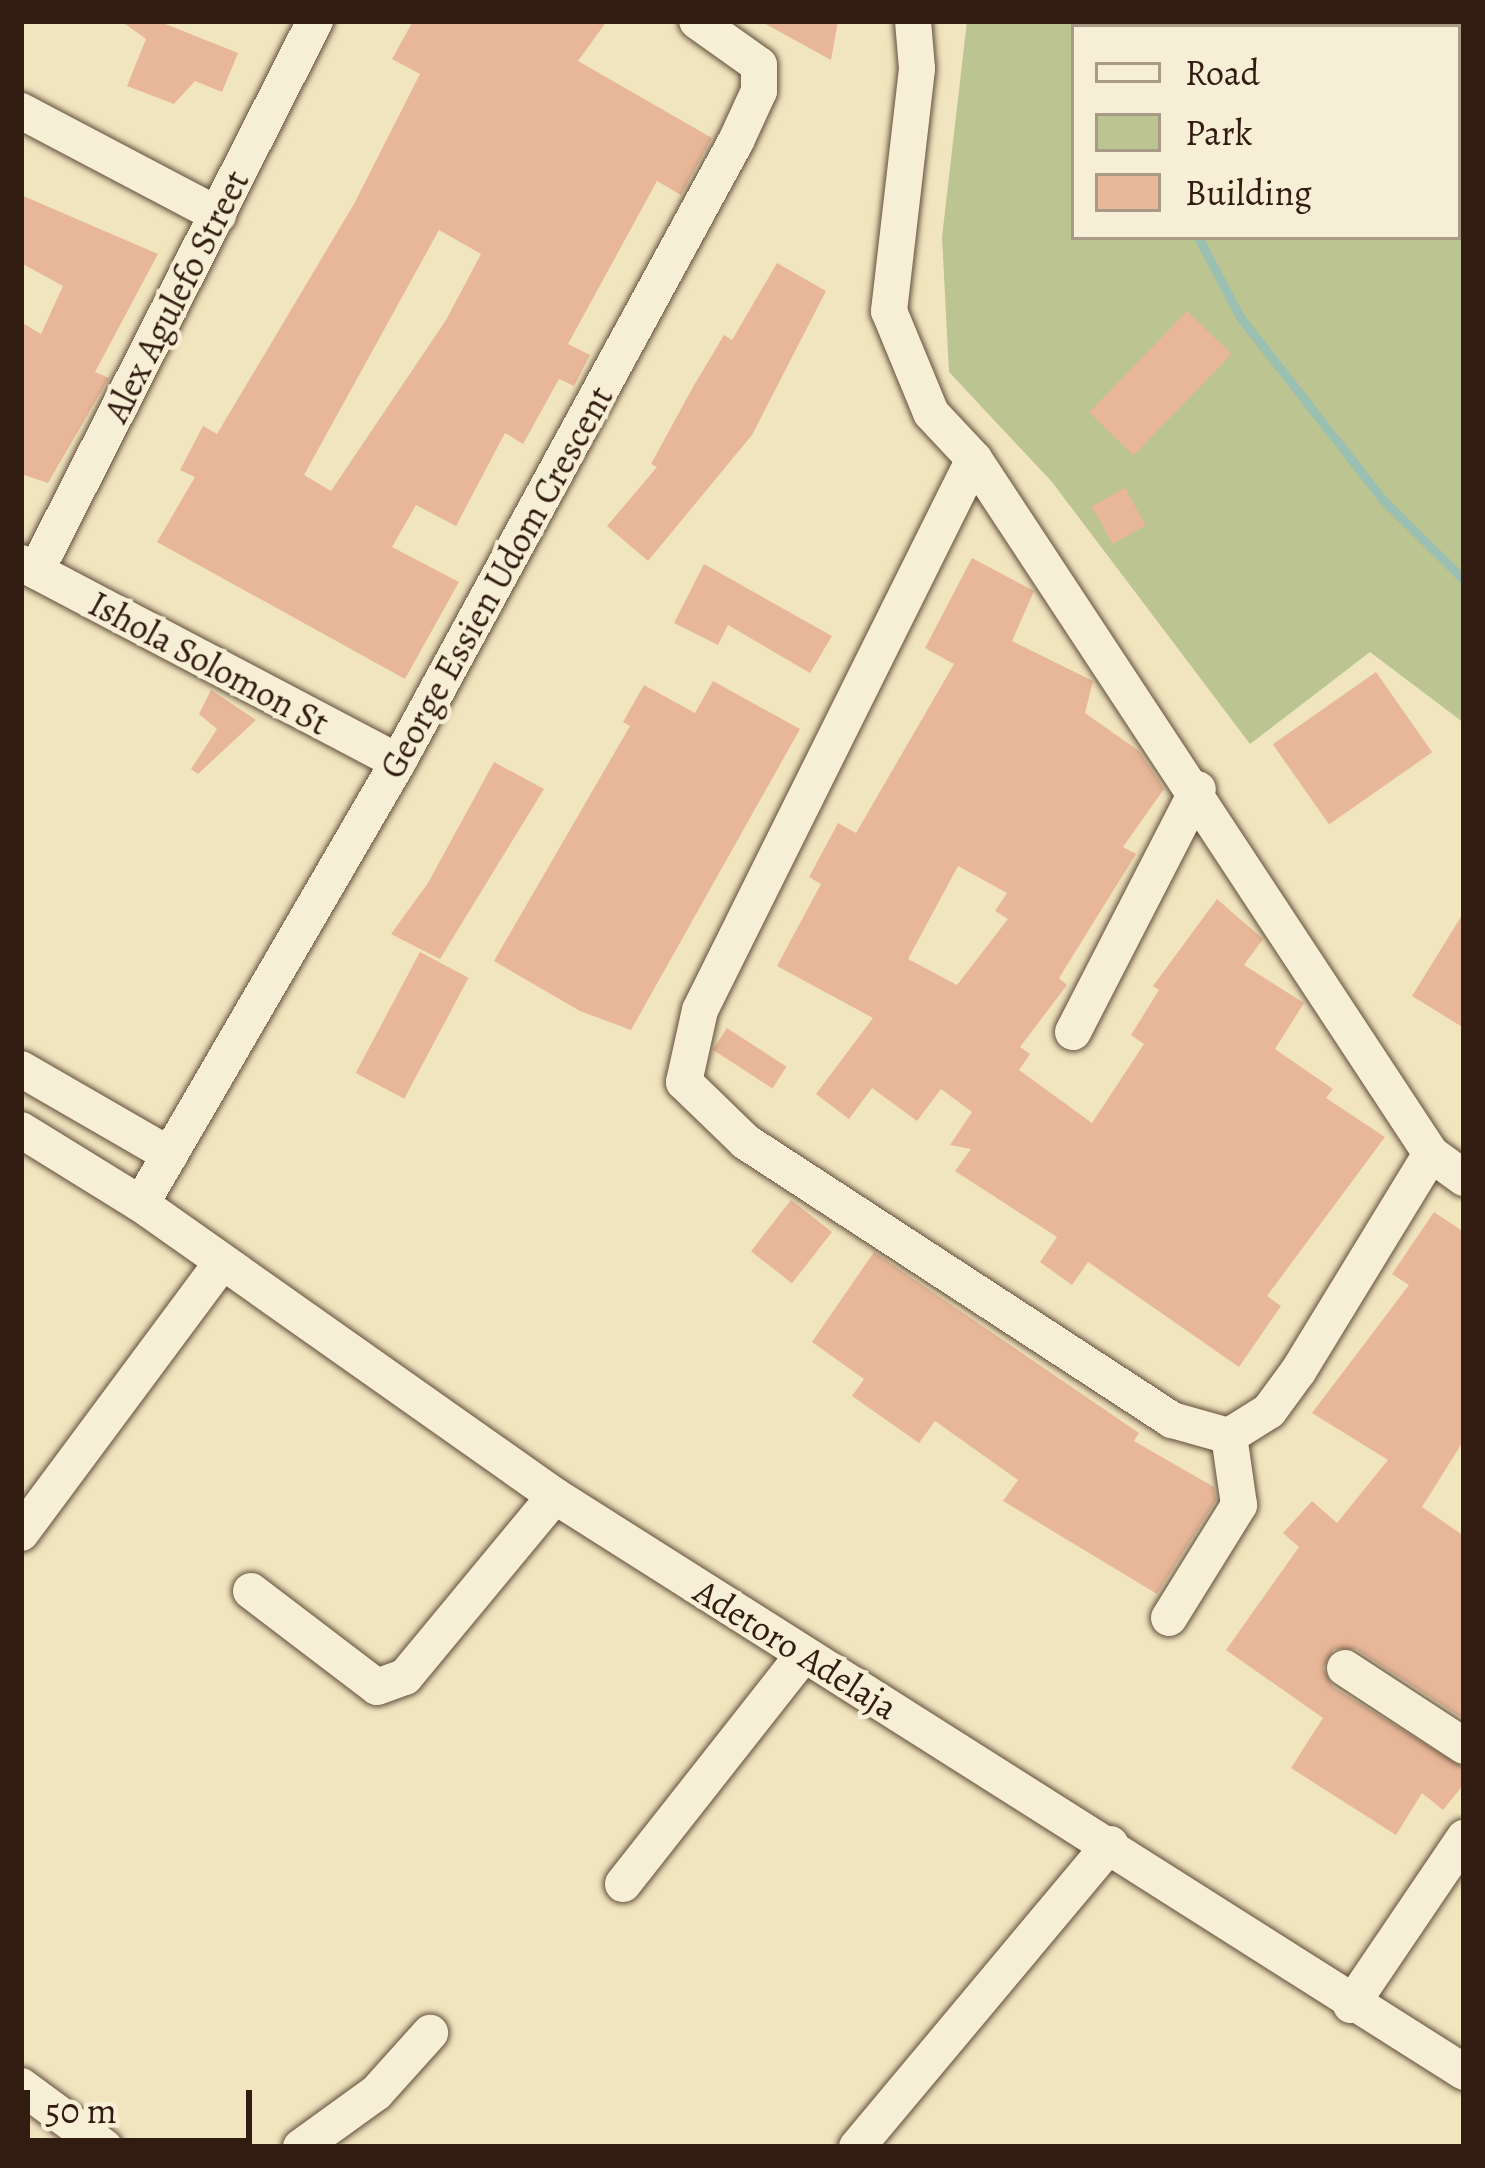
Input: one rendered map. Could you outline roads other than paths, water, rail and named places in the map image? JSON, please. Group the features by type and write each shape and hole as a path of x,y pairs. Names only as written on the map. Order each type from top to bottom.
{"street":[{"name":"Alex Agulefo Street","path":"28,567 218,215 315,21"},
{"name":"George Essien Udom Crescent","path":"141,1204 398,762 759,91 759,65 697,21"},
{"path":"913,21 917,69 889,311 931,413 974,459 1198,789 1430,1154 1464,1178"},
{"path":"21,111 218,215"},
{"path":"974,459 700,1010 684,1082 746,1142 1172,1420 1229,1436 1269,1411 1299,1370 1430,1154"},
{"name":"Ishola Solomon St","path":"28,567 398,762"},
{"path":"1073,1032 1198,789"},
{"path":"21,1069 170,1155"},
{"name":"Adetoro Adelaja","path":"21,1130 141,1204 555,1496 1110,1844 1351,2005 1464,2072"},
{"path":"21,1533 221,1264"},
{"path":"1169,1618 1239,1505 1229,1436"},
{"path":"251,1591 377,1687 405,1677 555,1496"},
{"path":"623,1885 803,1655"},
{"path":"1345,1668 1464,1746"},
{"path":"1351,2005 1464,1838"},
{"path":"857,2147 1110,1844"},
{"path":"302,2147 376,2093 430,2033"},
{"path":"21,2086 104,2147"}],"waterway":[{"path":"1200,240 1240,317 1382,499 1464,580"}]}
